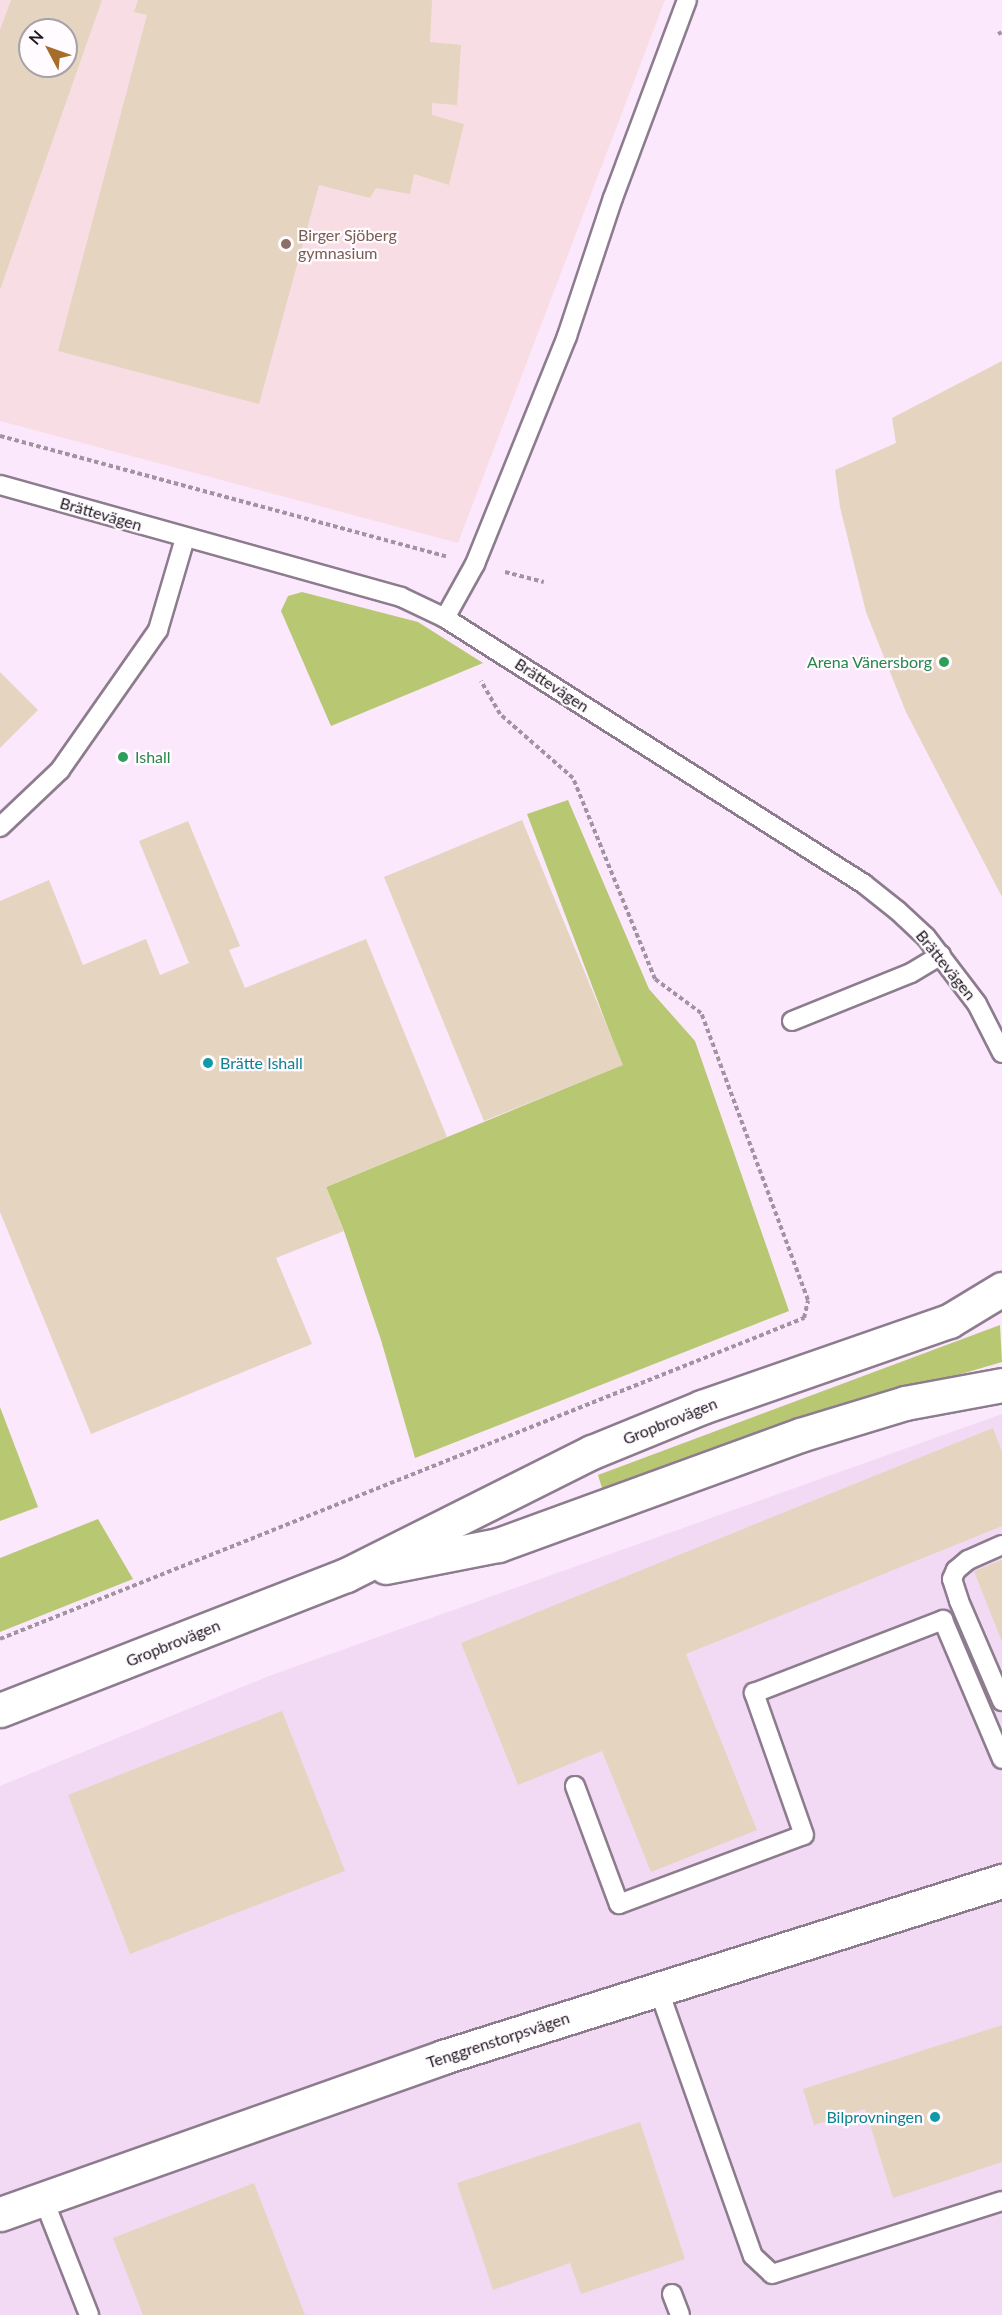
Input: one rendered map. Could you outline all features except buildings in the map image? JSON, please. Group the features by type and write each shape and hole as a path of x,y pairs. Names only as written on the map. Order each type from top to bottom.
{"street":[{"name":"Gropbrovägen","path":"0,1710 346,1575 592,1452 702,1407 949,1321 1002,1290"},
{"name":"Gropbrovägen","path":"346,1575 498,1545 800,1435 905,1403 1002,1385"},
{"name":"Tenggrenstorpsvägen","path":"0,2214 433,2061 1002,1881"}],"lane":[{"path":"445,618 475,564 567,336 613,198 687,0"},
{"name":"Brättevägen","path":"0,485 401,597 445,618 864,884 898,911 940,955 977,1004 1000,1043"},
{"path":"0,827 60,770 158,630 185,538"},
{"path":"792,1021 911,974 940,955"},
{"path":"1002,1545 968,1560 957,1570 952,1579 959,1601 1002,1701"},
{"path":"575,1786 619,1904 804,1835 754,1693 943,1620 1002,1759"},
{"path":"658,1988 753,2256 772,2274 1002,2201"},
{"path":"43,2198 89,2315"},
{"path":"672,2294 680,2315"}],"path":[{"path":"0,436 544,582"},
{"path":"0,1639 804,1318 808,1300 700,1013 655,979 573,778 500,714 481,681"}],"shaded area":[{"name":"Birger Sjöberg gymnasium","path":"0,0 665,0 458,543 0,421"},
{"path":"1002,1414 1002,2315 0,2315 0,1786 269,1676"}],"green space":[{"path":"302,592 418,622 483,663 331,726 281,611 288,596"},
{"path":"568,800 649,989 695,1041 789,1311 415,1458 381,1340 344,1231 326,1187 622,1065 527,814"},
{"path":"1000,1325 1002,1362 784,1426 602,1488 598,1475"},
{"path":"0,1407 38,1507 0,1521"},
{"path":"98,1519 133,1579 0,1632 0,1558"}],"place":[{"name":"Birger Sjöberg gymnasium","path":"286,244"},
{"name":"Arena Vänersborg","path":"944,662"},
{"name":"Ishall","path":"123,757"},
{"name":"Brätte Ishall","path":"208,1063"},
{"name":"Bilprovningen","path":"935,2117"}]}
